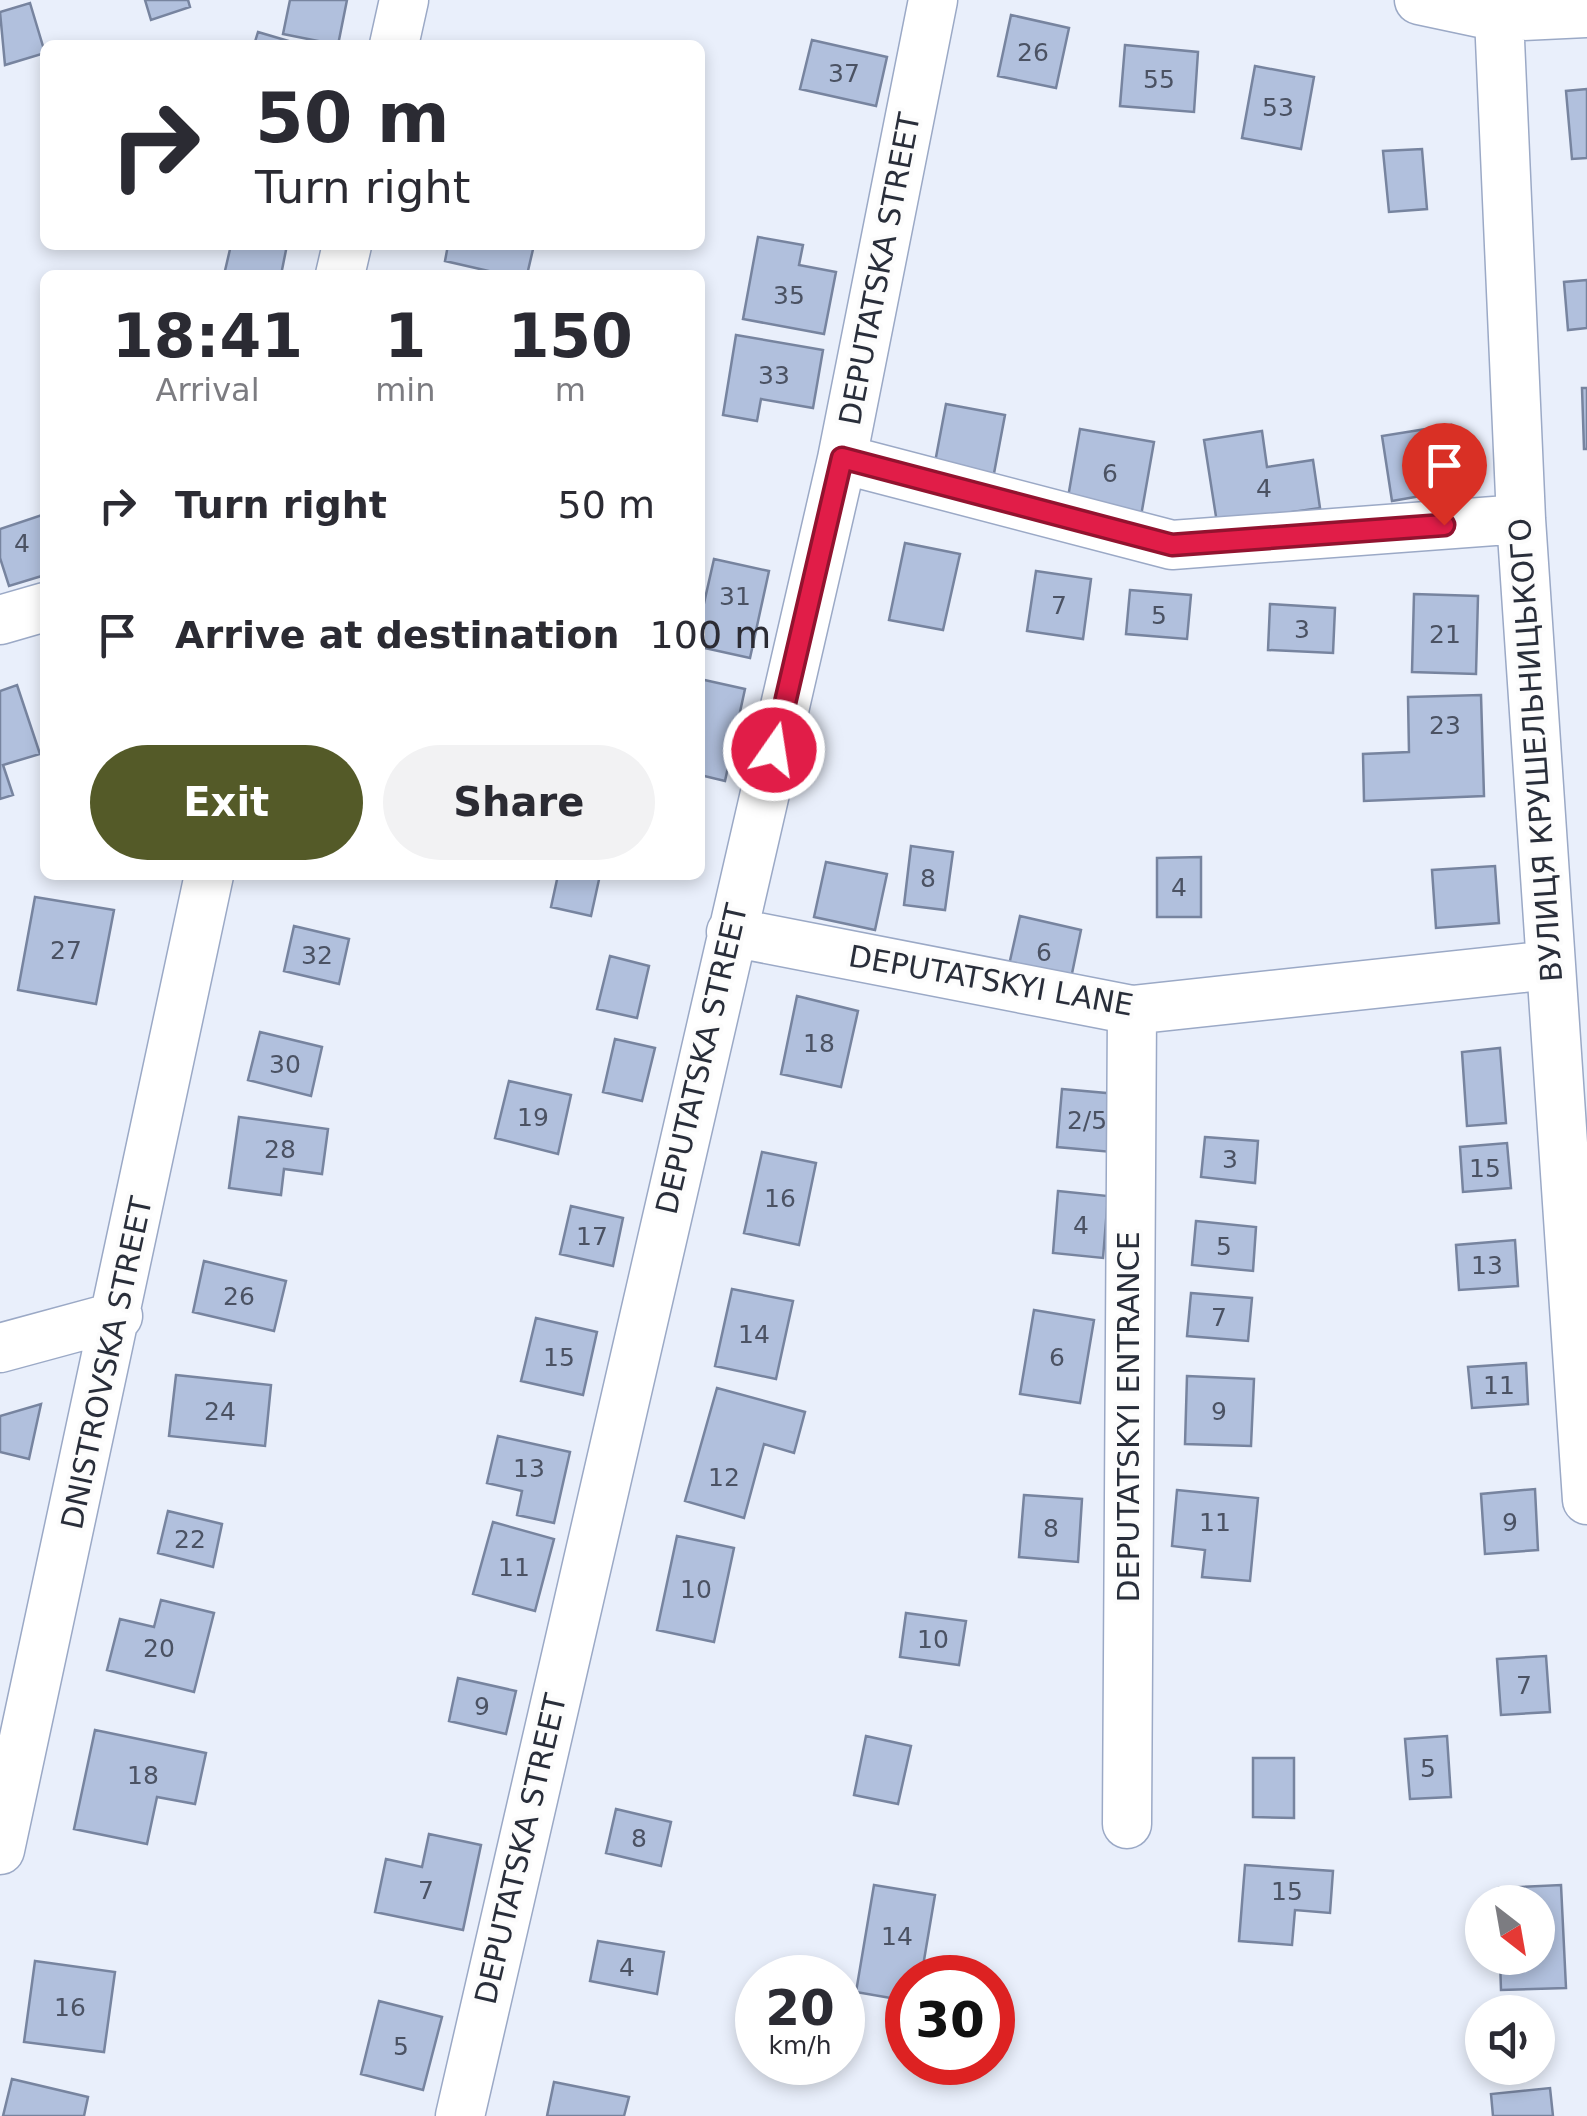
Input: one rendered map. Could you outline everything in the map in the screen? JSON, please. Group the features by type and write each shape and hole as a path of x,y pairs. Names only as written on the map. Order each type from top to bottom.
{"street":[{"path":"395,40 404,0"},
{"name":"DEPUTATSKA STREET","path":"460,2116 842,458 933,0"},
{"path":"1420,0 1587,13"},
{"name":"ВУЛИЦЯ КРУШЕЛЬНИЦЬКОГО","path":"1502,9 1521,519 1550,964 1581,1328 1587,1500"},
{"path":"842,458 1172,545 1521,519"},
{"path":"0,620 40,608"},
{"name":"DNISTROVSKA STREET","path":"0,1850 209,880"},
{"name":"DEPUTATSKYI LANE","path":"731,932 1132,1010 1550,964"},
{"name":"DEPUTATSKYI ENTRANCE","path":"1126,1824 1132,1010"},
{"path":"0,1348 118,1316"}],"building":[{"path":"145,0 188,0 190,7 151,20"},
{"path":"290,0 347,0 339,40 283,34"},
{"path":"30,3 41,40 40,54 5,65 0,12"},
{"path":"1011,15 1069,28 1056,88 998,76"},
{"path":"258,32 285,40 256,40"},
{"path":"812,40 887,57 876,106 800,89"},
{"path":"1125,45 1198,52 1194,112 1120,106"},
{"path":"1255,66 1314,77 1301,149 1242,138"},
{"path":"1587,89 1587,158 1572,159 1566,91"},
{"path":"1422,149 1427,209 1389,212 1383,151"},
{"path":"758,237 803,245 799,265 836,272 824,334 743,319"},
{"path":"230,250 286,250 282,270 225,270"},
{"path":"447,250 533,250 528,270 484,270 445,261"},
{"path":"1587,280 1587,328 1568,330 1564,282"},
{"path":"736,335 823,350 813,408 761,399 757,421 723,415"},
{"path":"1582,388 1587,388 1587,449 1584,449"},
{"path":"946,404 1005,415 992,484 933,473"},
{"path":"1451,425 1461,489 1392,501 1382,436"},
{"path":"1080,429 1154,442 1141,516 1067,503"},
{"path":"1262,431 1267,467 1313,460 1320,508 1217,523 1204,440"},
{"path":"40,516 40,577 9,586 0,558 0,529"},
{"path":"905,543 960,554 943,630 889,620"},
{"path":"714,559 769,571 750,658 705,648 705,599"},
{"path":"1036,571 1091,579 1083,639 1027,631"},
{"path":"1130,590 1191,595 1187,639 1126,634"},
{"path":"1414,594 1478,596 1476,674 1412,672"},
{"path":"1270,604 1335,608 1333,653 1268,650"},
{"path":"705,680 745,689 725,781 705,776"},
{"path":"17,685 40,754 3,765 13,795 0,799 0,691"},
{"path":"1481,695 1484,796 1364,801 1363,754 1409,752 1408,697"},
{"path":"911,846 953,852 945,910 904,905"},
{"path":"1201,857 1201,917 1157,917 1157,858"},
{"path":"826,862 887,874 875,930 814,917"},
{"path":"1495,866 1499,923 1436,928 1432,870"},
{"path":"557,880 599,880 591,916 551,907"},
{"path":"35,897 114,910 96,1004 18,990"},
{"path":"1020,916 1081,930 1069,988 1007,974"},
{"path":"294,926 349,939 339,984 284,971"},
{"path":"610,956 649,966 637,1018 597,1009"},
{"path":"797,996 858,1011 841,1087 781,1074"},
{"path":"260,1032 322,1047 311,1096 248,1080"},
{"path":"615,1039 655,1048 642,1101 603,1092"},
{"path":"1500,1048 1506,1123 1467,1126 1462,1052"},
{"path":"509,1081 571,1095 558,1154 495,1138"},
{"path":"1062,1089 1117,1094 1112,1152 1057,1147"},
{"path":"239,1117 328,1129 322,1174 284,1169 281,1195 229,1188"},
{"path":"1205,1137 1258,1141 1255,1183 1201,1177"},
{"path":"1507,1143 1511,1188 1463,1192 1460,1147"},
{"path":"762,1152 816,1163 799,1245 744,1233"},
{"path":"1058,1191 1108,1196 1103,1258 1053,1253"},
{"path":"571,1206 623,1218 613,1266 560,1254"},
{"path":"1196,1221 1256,1227 1253,1271 1192,1265"},
{"path":"1515,1240 1518,1286 1459,1290 1456,1245"},
{"path":"204,1261 286,1281 274,1331 193,1312"},
{"path":"732,1289 793,1301 776,1379 715,1366"},
{"path":"1191,1293 1252,1298 1248,1341 1187,1336"},
{"path":"1034,1310 1094,1320 1080,1403 1020,1394"},
{"path":"536,1318 597,1332 583,1395 521,1381"},
{"path":"1526,1363 1528,1404 1472,1408 1468,1367"},
{"path":"176,1375 271,1385 265,1446 169,1436"},
{"path":"1187,1376 1254,1379 1251,1446 1185,1444"},
{"path":"717,1388 805,1412 794,1453 764,1444 744,1518 685,1501"},
{"path":"41,1404 29,1459 0,1452 0,1416"},
{"path":"498,1436 570,1452 554,1523 517,1515 522,1491 487,1483"},
{"path":"1535,1489 1538,1550 1485,1554 1481,1494"},
{"path":"1177,1490 1258,1498 1250,1581 1202,1577 1205,1550 1172,1546"},
{"path":"1024,1495 1082,1499 1078,1562 1019,1557"},
{"path":"168,1511 222,1524 213,1567 158,1553"},
{"path":"493,1522 554,1539 535,1611 473,1594"},
{"path":"677,1536 734,1548 714,1642 657,1630"},
{"path":"161,1600 214,1613 194,1692 107,1670 120,1619 154,1627"},
{"path":"906,1613 966,1621 959,1665 900,1657"},
{"path":"1546,1656 1550,1712 1501,1715 1497,1659"},
{"path":"458,1678 516,1691 506,1734 449,1721"},
{"path":"95,1730 206,1753 195,1804 157,1797 147,1844 74,1829"},
{"path":"866,1736 911,1746 898,1804 854,1795"},
{"path":"1447,1736 1451,1797 1410,1799 1405,1739"},
{"path":"1253,1758 1294,1758 1294,1818 1253,1817"},
{"path":"616,1809 671,1822 661,1866 606,1853"},
{"path":"429,1834 481,1845 463,1930 375,1912 386,1859 422,1867"},
{"path":"1245,1865 1333,1871 1330,1913 1295,1910 1292,1945 1239,1941"},
{"path":"874,1885 935,1895 925,1955 885,1955 885,1997 865,1994 862,1955"},
{"path":"1555,1885 1561,1885 1566,1988 1501,1990 1500,1975 1555,1975"},
{"path":"598,1941 664,1952 657,1994 590,1981"},
{"path":"35,1961 115,1972 104,2052 24,2042"},
{"path":"379,2001 442,2017 423,2090 361,2074"},
{"path":"12,2079 88,2097 84,2116 3,2116"},
{"path":"554,2082 629,2097 624,2116 547,2116"},
{"path":"1550,2088 1553,2116 1493,2116 1491,2094"}],"route":[{"path":"774,750 842,458 1172,545 1444,525"}]}
